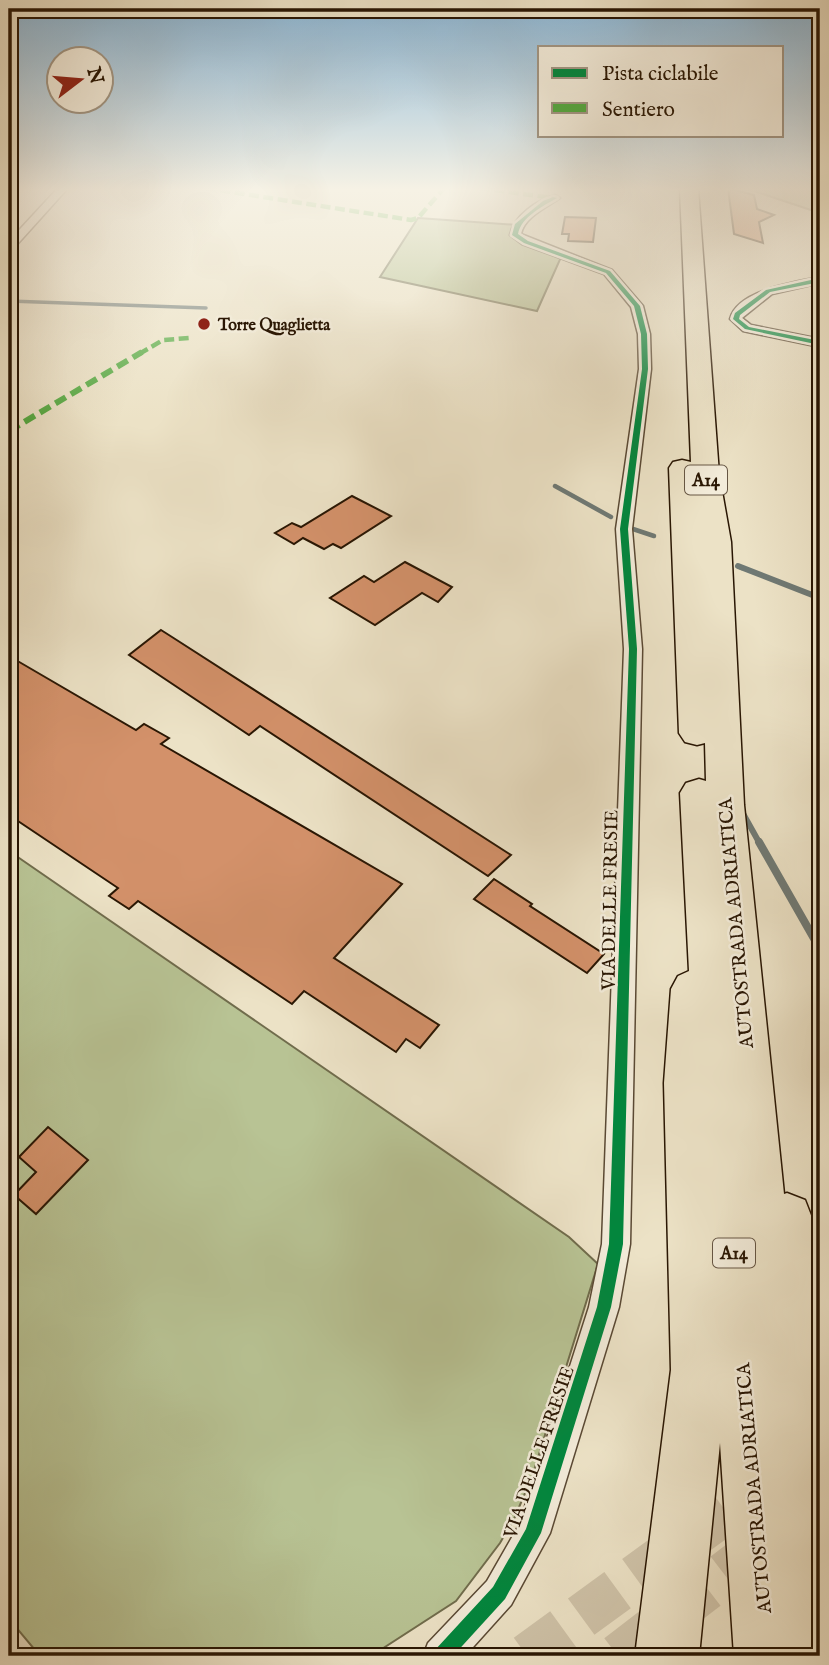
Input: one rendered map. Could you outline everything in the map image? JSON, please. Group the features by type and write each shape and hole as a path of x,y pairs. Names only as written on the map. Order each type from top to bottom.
{"highway":[{"name":"AUTOSTRADA ADRIATICA","path":"675,266 681,439 721,809 777,1382 812,1656"},
{"name":"AUTOSTRADA ADRIATICA","path":"693,266 705,474 716,542 721,809 766,1656"},
{"name":"A14","path":"721,809 744,841 792,1264 820,1444"},
{"name":"A14","path":"667,1656 699,1370 687,1083 721,809"}],"street":[{"name":"VIA DELLE FRESIE","path":"441,1656 499,1593 533,1533 604,1307 616,1244 633,649 624,529 645,369 645,334 638,306 608,272 591,266"},
{"path":"820,280 768,291 737,314 736,319 747,328 820,342"}],"green space":[{"path":"387,266 557,266 537,311 380,277"},
{"path":"9,851 569,1237 598,1264 532,1477 514,1519 500,1543 456,1601 371,1656 40,1656 9,1619"}],"building":[{"path":"352,496 391,516 341,548 333,544 324,549 303,538 294,544 275,533 292,523 301,527"},
{"path":"405,562 452,587 438,602 422,593 375,625 330,598 364,576 374,582"},
{"path":"161,630 511,855 488,876 260,726 249,735 129,655"},
{"path":"9,656 136,730 144,724 169,738 161,744 402,884 334,958 439,1025 420,1048 406,1039 396,1052 304,991 292,1004 138,901 129,909 109,896 118,888 9,815"},
{"path":"494,879 604,954 587,973 474,899"},
{"path":"48,1127 88,1160 36,1214 14,1195 36,1172 19,1157"}],"waterway":[{"path":"9,301 206,308"},
{"path":"555,486 611,517"},
{"path":"633,529 654,536"},
{"path":"742,568 738,566 820,598"},
{"path":"741,810 760,844"},
{"path":"759,842 820,949"}],"tunnel":[{"path":"527,1656 820,1443"},
{"path":"618,1656 820,1501"}],"marked path":[{"path":"9,431 163,340 189,338"}],"cycle path":[{"path":"441,1656 499,1593 533,1533 604,1307 616,1244 633,649 624,529 645,369 644,334 637,306 608,272 591,266"},
{"path":"820,280 768,291 737,314 736,319 747,328 820,343"}],"place":[{"name":"Torre Quaglietta","path":"204,324"}]}
